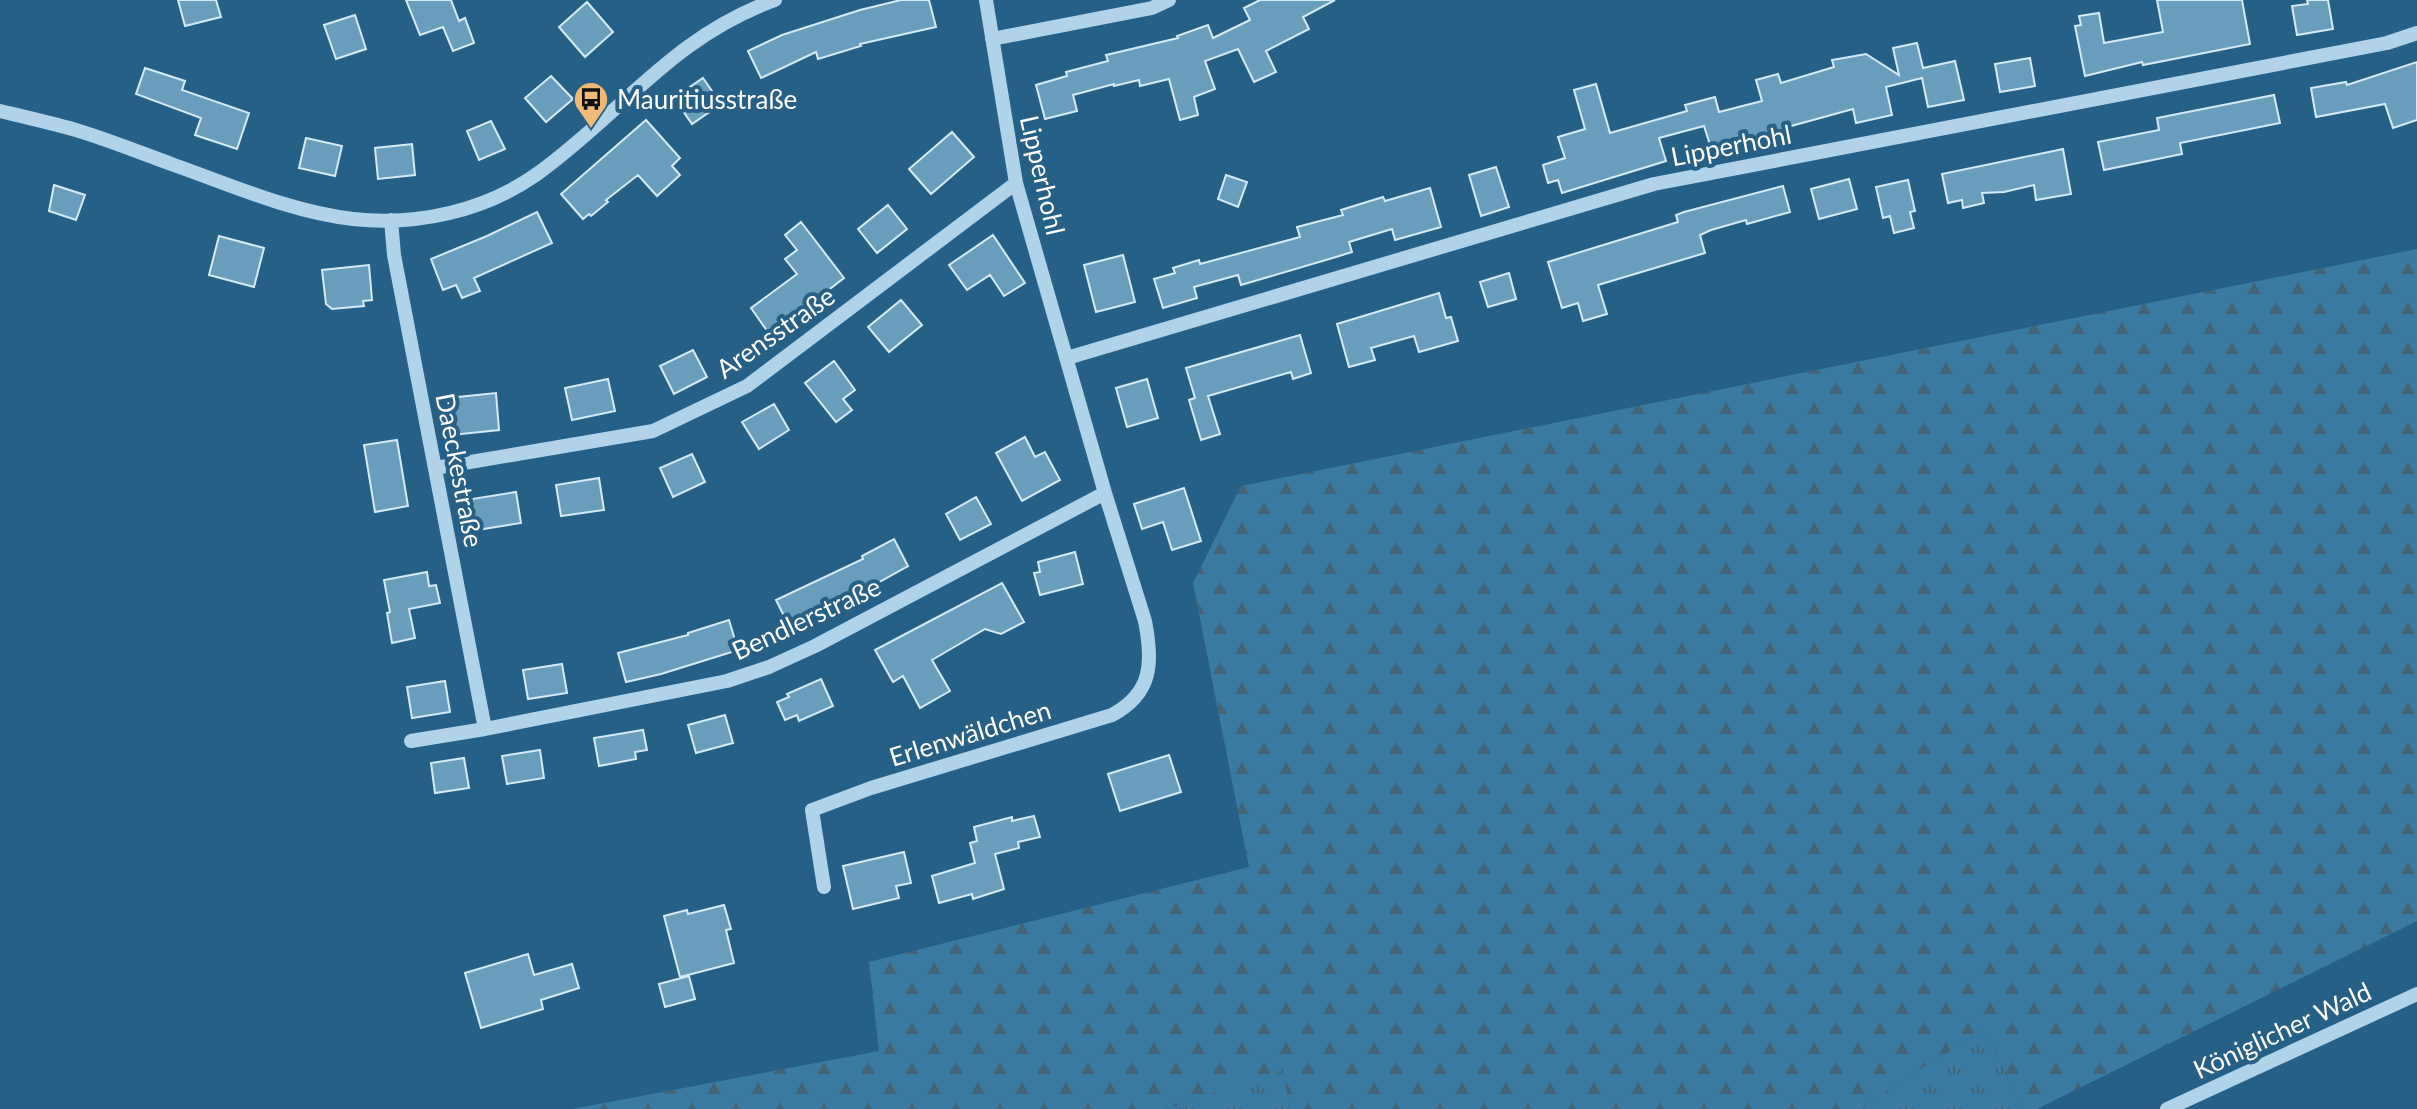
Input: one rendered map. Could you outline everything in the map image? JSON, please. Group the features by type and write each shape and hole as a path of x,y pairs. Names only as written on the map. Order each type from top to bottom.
{"street":[{"path":"0,111 78,131 304,209 353,219 425,217 469,208 496,198 537,174 684,48 746,11 775,0"},
{"name":"Lipperhohl","path":"986,0 1016,183 1145,621"},
{"path":"992,39 1152,8 1169,0"},
{"name":"Lipperhohl","path":"1067,358 1654,184 2387,43 2417,33"},
{"name":"Arensstraße","path":"435,468 653,431 747,386 1016,183"},
{"name":"Daeckestraße","path":"391,220 394,255 485,729"},
{"name":"Bendlerstraße","path":"411,741 727,681 769,667 815,646 1105,493"},
{"name":"Erlenwäldchen","path":"824,887 812,810 871,788 1112,715 1125,708 1141,690 1148,676 1149,642 1145,621"},
{"name":"Königlicher Wald","path":"2167,1109 2417,994"}],"green space":[{"path":"2417,249 2417,921 2037,1109 2023,1109 1984,1029 1858,1109 1290,1109 1283,1069 1166,1109 573,1109 879,1051 869,962 1249,867 1193,583 1241,486"},
{"path":"1984,1029 2023,1109 1858,1109"},
{"path":"1283,1068 1290,1109 1166,1109"}],"building":[{"path":"178,0 216,0 221,17 185,26"},
{"path":"406,0 451,0 459,21 465,18 474,43 453,51 443,27 420,35"},
{"path":"901,0 929,0 936,27 860,44 818,59 816,52 761,78 748,51 782,35"},
{"path":"1260,0 1335,0 1303,17 1309,29 1266,51 1276,72 1254,82 1238,49 1205,61 1215,89 1194,97 1198,115 1180,120 1169,79 1140,86 1139,80 1114,84 1073,95 1077,111 1045,119 1036,85 1067,76 1066,72 1108,61 1106,55 1178,38 1208,25 1213,38 1250,20 1244,8"},
{"path":"2157,0 2242,0 2250,44 2143,65 2142,62 2085,76 2075,26 2081,25 2079,16 2099,13 2104,43 2163,32"},
{"path":"2307,0 2328,0 2333,29 2297,35 2292,6 2308,4"},
{"path":"587,2 613,32 585,57 559,27"},
{"path":"355,15 366,49 336,59 324,25"},
{"path":"1917,43 1923,68 1955,61 1964,100 1928,107 1922,78 1886,87 1892,115 1856,123 1853,109 1711,148 1704,126 1659,138 1666,161 1562,193 1558,180 1548,183 1543,165 1565,158 1558,137 1585,129 1574,90 1596,84 1610,133 1687,111 1685,105 1715,97 1719,112 1762,101 1756,80 1778,74 1781,83 1834,67 1832,60 1866,54 1899,75 1893,48"},
{"path":"2030,58 2035,86 2000,92 1995,64"},
{"path":"2417,62 2417,120 2393,128 2385,104 2316,117 2311,88 2346,82 2347,85"},
{"path":"145,68 185,81 182,90 249,113 237,149 195,135 201,118 136,94"},
{"path":"551,76 573,99 546,122 525,98"},
{"path":"703,78 721,104 692,124 674,98"},
{"path":"2274,95 2280,123 2180,143 2182,154 2104,170 2098,142 2159,130 2157,118"},
{"path":"646,120 680,158 672,166 680,175 657,196 638,175 591,216 589,214 583,219 561,194"},
{"path":"491,121 505,149 479,160 467,131"},
{"path":"952,132 974,157 931,194 909,169"},
{"path":"306,138 342,146 335,176 299,168"},
{"path":"412,144 415,175 378,179 375,148"},
{"path":"2063,149 2071,194 2036,200 2034,185 1982,193 1984,203 1963,208 1962,200 1948,203 1942,174"},
{"path":"1496,167 1509,207 1481,216 1469,175"},
{"path":"1226,175 1247,182 1238,207 1218,199"},
{"path":"1849,179 1857,209 1819,219 1811,189"},
{"path":"1908,180 1915,211 1910,212 1914,228 1894,233 1890,216 1883,218 1876,187"},
{"path":"54,185 85,195 76,220 49,211"},
{"path":"1783,186 1790,212 1711,230 1700,235 1705,253 1598,285 1607,314 1583,321 1578,303 1562,308 1548,262 1678,222 1676,215 1684,212"},
{"path":"1430,188 1441,227 1395,240 1392,229 1349,242 1352,252 1241,285 1238,275 1194,287 1197,298 1163,308 1154,279 1175,273 1173,268 1199,260 1200,264 1300,237 1297,227 1343,215 1341,210 1383,197 1385,201"},
{"path":"888,205 907,229 877,253 858,229"},
{"path":"537,212 552,243 474,278 480,291 462,298 456,285 443,290 431,259"},
{"path":"801,222 844,278 770,335 751,308 797,274 785,259 797,250 785,235"},
{"path":"993,235 1025,283 1004,296 990,275 967,290 949,265"},
{"path":"219,236 264,248 254,287 209,275"},
{"path":"1123,255 1135,302 1096,312 1084,265"},
{"path":"369,265 372,300 363,301 364,306 332,309 326,304 322,270"},
{"path":"1509,273 1516,299 1488,307 1480,282"},
{"path":"1439,293 1446,318 1451,317 1458,341 1419,352 1414,336 1371,348 1375,360 1349,367 1337,324"},
{"path":"901,300 922,325 889,352 868,327"},
{"path":"1300,335 1311,373 1293,379 1291,372 1208,396 1220,434 1201,440 1189,400 1195,398 1186,368"},
{"path":"693,350 707,377 674,394 660,366"},
{"path":"834,361 855,390 843,399 852,410 836,422 805,383"},
{"path":"608,379 615,411 572,420 565,388"},
{"path":"1147,379 1158,418 1127,427 1116,388"},
{"path":"496,393 499,430 452,435 448,398"},
{"path":"774,404 789,430 759,449 742,422"},
{"path":"1025,437 1035,457 1045,452 1060,480 1022,501 996,453"},
{"path":"397,440 408,506 375,512 364,445"},
{"path":"692,454 705,482 673,497 660,468"},
{"path":"599,478 604,510 561,516 556,485"},
{"path":"1184,488 1201,541 1172,550 1163,522 1142,529 1134,504"},
{"path":"516,492 521,523 477,530 472,499"},
{"path":"976,497 991,524 960,540 946,514"},
{"path":"894,539 908,566 790,628 776,600 863,559 862,556"},
{"path":"1075,552 1083,584 1040,595 1034,573 1040,572 1038,562"},
{"path":"427,572 429,586 436,585 440,603 409,609 415,638 392,643 384,580"},
{"path":"1002,583 1024,622 1001,634 985,629 932,660 950,691 920,708 903,676 893,682 875,650"},
{"path":"729,620 738,650 626,682 618,653 688,635"},
{"path":"562,664 567,693 528,699 523,670"},
{"path":"821,679 833,706 799,721 797,715 785,720 777,702 789,697 787,694"},
{"path":"445,681 450,712 412,718 407,687"},
{"path":"725,715 733,743 696,753 688,725"},
{"path":"643,730 647,750 635,752 636,759 599,766 594,738"},
{"path":"540,750 544,778 507,784 502,756"},
{"path":"1169,755 1181,792 1120,811 1108,774"},
{"path":"464,758 469,788 435,793 431,763"},
{"path":"1034,816 1040,837 1018,842 1019,848 995,854 1004,889 973,899 972,894 939,903 932,876 975,863 970,843 977,841 974,827 1012,817 1012,821"},
{"path":"904,852 911,883 896,886 899,898 853,909 843,866"},
{"path":"724,905 731,929 726,930 734,963 680,977 664,916"},
{"path":"528,954 534,975 572,964 579,988 541,1000 543,1009 481,1028 465,973"},
{"path":"689,976 695,999 665,1007 659,984"}],"place":[{"name":"Mauritiusstraße","path":"591,130"}]}
